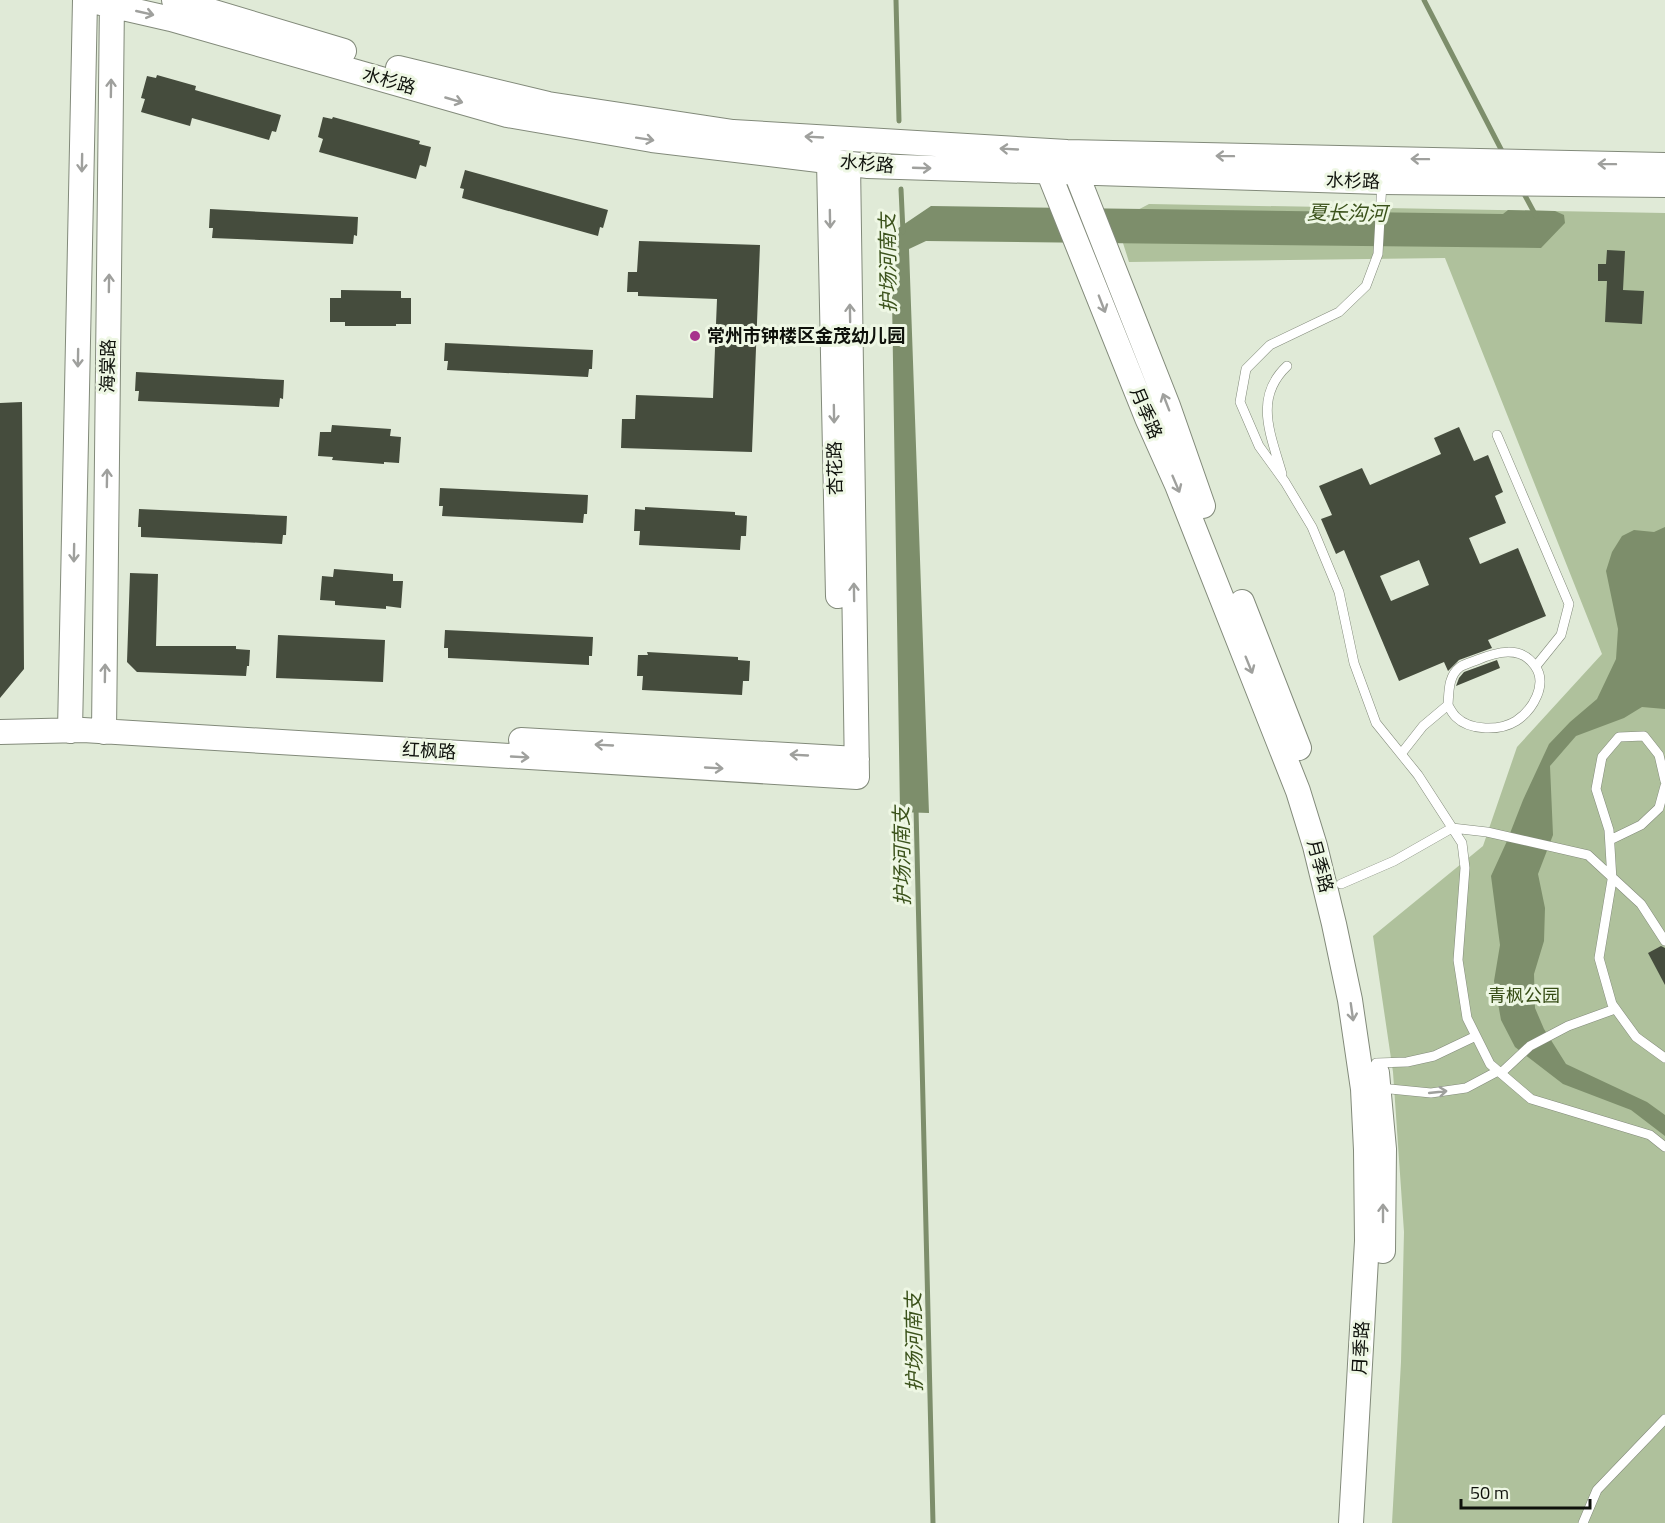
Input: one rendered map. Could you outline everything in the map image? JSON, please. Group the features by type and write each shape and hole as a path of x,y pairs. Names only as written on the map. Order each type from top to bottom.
{"street":[{"name":"水杉路","path":"87,0 112,3 171,19 507,115 652,140 838,162 1478,160 1526,173 1665,185"},
{"name":"海棠路","path":"71,723 87,0"},
{"name":"水杉路","path":"174,0 395,67 548,104 733,132 1045,161"},
{"name":"海棠路","path":"104,724 112,3"},
{"name":"月季路","path":"1045,161 1298,791 1315,846 1334,924 1350,1000 1363,1089 1366,1150 1366,1252 1351,1523"},
{"name":"杏花路","path":"838,162 849,767"},
{"name":"水杉路","path":"1072,162 1383,192 1501,183 1526,173 1665,165"},
{"name":"月季路","path":"1072,162 1168,406 1191,477 1286,712 1313,787 1341,884 1366,996 1380,1088 1384,1149 1383,1241 1367,1523"},
{"name":"红枫路","path":"0,717 71,723 849,767"},
{"name":"红枫路","path":"0,732 71,723"}],"lane":[{"path":"1383,192 1378,254 1366,286 1339,312 1270,345 1246,369 1240,402 1259,446 1285,482 1312,527 1339,592 1354,663 1376,723 1418,775 1462,843 1465,868 1458,960 1467,1018 1490,1064 1531,1099 1650,1135 1665,1147"},
{"path":"1285,482 1269,426 1267,398 1277,375 1287,366"},
{"path":"1497,435 1569,604 1562,635 1536,666"},
{"path":"1496,652 1521,653 1536,666 1540,684 1533,705 1516,721 1494,729 1471,726 1456,717 1448,705 1449,683 1460,668 1496,652"},
{"path":"1401,754 1423,726 1448,705"},
{"path":"1665,780 1659,755 1644,736 1619,737 1602,757 1596,789 1609,830 1612,880 1599,958 1615,1009 1636,1037 1665,1058"},
{"path":"1610,840 1641,825 1659,808 1665,786"},
{"path":"1341,884 1394,861 1452,828 1487,832 1588,855 1612,880 1641,904 1665,941"},
{"path":"1380,1088 1431,1093 1466,1088 1499,1072 1530,1046 1568,1026 1615,1009"},
{"path":"1376,1063 1407,1062 1434,1056 1476,1036"},
{"path":"1583,1523 1597,1490 1665,1419"}],"green space":[{"name":"青枫公园","path":"1149,204 1665,213 1665,1523 1392,1523 1401,1362 1404,1232 1393,1072 1373,936 1483,846 1517,747 1602,654 1445,258 1129,262 1123,243 1132,213"}],"water":[{"path":"931,206 1503,214 1508,210 1555,211 1564,215 1565,223 1541,248 926,241 909,249 929,813 900,812 891,233"},
{"path":"1665,527 1665,709 1642,707 1624,718 1576,736 1550,766 1553,835 1538,874 1545,908 1544,941 1534,974 1535,1008 1544,1029 1566,1064 1647,1102 1665,1115 1665,1136 1631,1110 1563,1084 1515,1047 1501,1020 1494,981 1500,945 1491,876 1549,744 1597,699 1616,659 1618,629 1606,571 1612,552 1622,536 1634,530 1654,532"}],"building":[{"path":"157,75 196,86 195,90 281,115 276,132 272,131 269,140 192,118 190,126 141,112 145,99 141,98 147,76 156,78"},
{"path":"323,117 332,119 333,117 420,141 419,144 431,147 426,167 420,165 416,179 319,152 323,139 318,137"},
{"path":"465,170 608,210 603,228 600,227 598,236 462,198 464,189 460,188"},
{"path":"210,209 358,217 357,236 354,235 353,244 212,238 213,228 209,228"},
{"path":"639,241 760,245 752,452 621,448 622,419 635,419 636,395 713,398 717,299 638,296 638,292 627,292 628,272 637,272"},
{"path":"1607,250 1625,251 1623,290 1644,291 1642,324 1605,322 1607,281 1598,281 1598,264 1606,264"},
{"path":"341,290 401,291 401,298 411,298 411,324 345,326 345,322 330,322 330,298 341,298"},
{"path":"445,343 593,350 592,369 589,369 588,377 447,370 448,361 444,361"},
{"path":"136,372 284,380 283,399 280,398 279,407 138,401 139,391 135,391"},
{"path":"22,402 24,669 0,698 0,403"},
{"path":"332,425 391,429 390,436 401,437 399,463 332,460 333,457 318,456 320,432 331,432"},
{"path":"1459,427 1474,461 1488,455 1503,492 1495,496 1506,523 1469,538 1480,564 1518,548 1546,616 1488,640 1492,648 1459,660 1448,671 1444,662 1399,681 1344,550 1336,554 1321,519 1332,515 1319,486 1362,468 1370,485 1441,454 1434,438","holes":["1419,560 1429,585 1391,601 1380,576"]},
{"path":"440,488 588,495 587,514 584,514 583,523 442,516 443,506 439,506"},
{"path":"645,507 735,512 735,515 747,516 746,536 741,536 740,550 639,545 640,531 634,531 635,509 645,510"},
{"path":"139,509 287,516 286,535 283,535 282,544 141,537 141,527 138,527"},
{"path":"334,569 393,574 393,581 403,581 401,608 335,605 335,601 320,600 322,576 333,577"},
{"path":"130,573 158,574 156,646 236,646 236,649 250,650 246,676 137,672 127,662"},
{"path":"445,630 593,637 592,656 589,656 589,665 448,658 448,648 444,648"},
{"path":"278,635 385,640 383,682 276,678"},
{"path":"647,652 738,657 738,660 750,661 749,681 743,681 742,695 642,690 643,676 637,676 638,655 648,655"},
{"path":"1497,660 1500,668 1456,686 1464,672"},
{"path":"1661,946 1665,948 1665,985 1648,953"}],"waterway":[{"name":"护场河南支","path":"896,0 899,121"},
{"name":"夏长沟河","path":"1424,0 1504,155"},
{"name":"护场河南支","path":"901,189 903,232"},
{"name":"夏长沟河","path":"1522,190 1536,216"},
{"name":"护场河南支","path":"916,808 933,1523"}],"place":[{"name":"常州市钟楼区金茂幼儿园","path":"695,336"}]}
